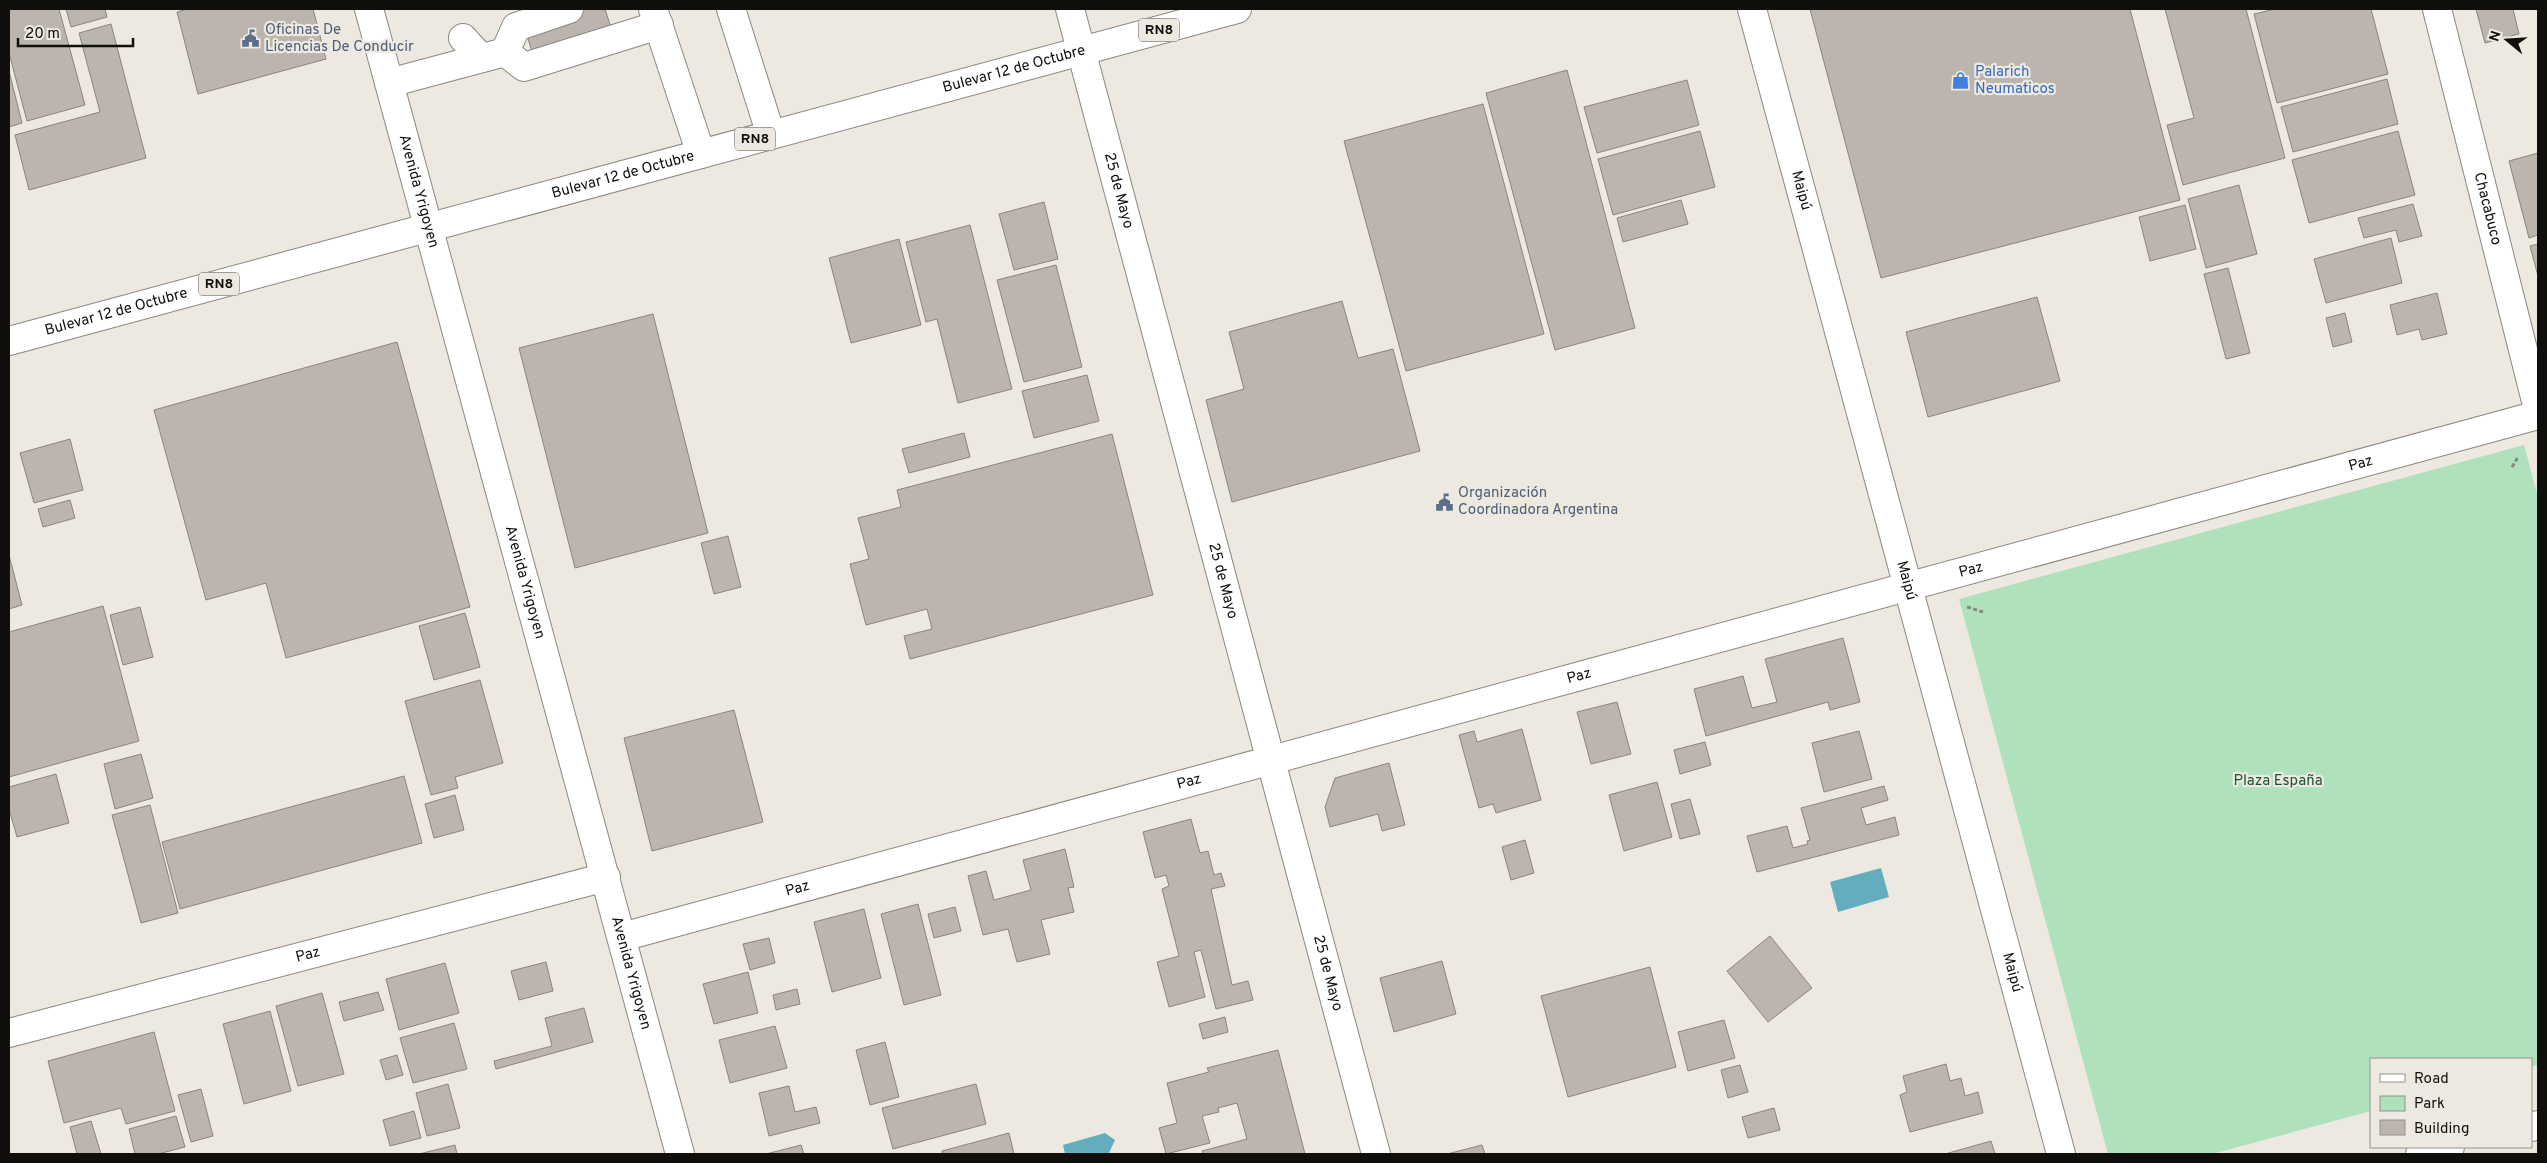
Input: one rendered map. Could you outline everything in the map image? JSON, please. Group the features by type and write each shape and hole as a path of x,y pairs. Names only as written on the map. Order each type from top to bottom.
{"main road":[{"name":"Avenida Yrigoyen","path":"369,9 430,227 680,1154"},
{"path":"389,83 493,55 516,27 569,9"},
{"path":"731,9 771,135"},
{"name":"25 de Mayo","path":"1070,9 1376,1154"},
{"name":"Bulevar 12 de Octubre","path":"9,341 1237,9"},
{"name":"Maipú","path":"1752,9 2061,1154"},
{"name":"Chacabuco","path":"2437,9 2538,409"},
{"path":"463,38 493,55 524,68 656,17 701,154"},
{"name":"Paz","path":"622,938 1269,759 1908,589 2538,416"},
{"name":"Paz","path":"9,1032 606,877"},
{"path":"2420,1154 2446,1148"}],"green space":[{"name":"Plaza España","path":"2524,445 2538,497 2538,1065 2532,1067 2532,1058 2370,1058 2370,1111 2212,1154 2108,1154 1959,599"}],"water":[{"path":"1881,868 1889,897 1838,912 1830,882"},
{"path":"1105,1133 1115,1140 1109,1153 1065,1154 1063,1145"}],"building":[{"path":"9,9 59,9 85,105 27,121 9,53"},
{"path":"66,9 105,9 107,17 71,27"},
{"path":"188,9 313,9 326,59 198,94 177,12"},
{"path":"519,9 605,9 616,43 537,68"},
{"path":"1810,9 2130,9 2180,200 1881,278"},
{"path":"2165,9 2246,9 2285,158 2183,185 2167,125 2194,118"},
{"path":"2275,9 2371,9 2388,74 2277,103 2254,14"},
{"path":"2476,9 2513,9 2519,34 2485,43"},
{"path":"111,24 146,158 29,190 15,135 100,112 79,33"},
{"path":"1567,70 1635,328 1555,350 1486,93"},
{"path":"9,71 22,123 9,127"},
{"path":"2387,79 2398,124 2293,152 2281,107"},
{"path":"1687,80 1699,125 1597,153 1584,107"},
{"path":"1483,104 1544,334 1406,371 1344,141"},
{"path":"1700,131 1715,187 1613,215 1598,159"},
{"path":"2398,131 2415,195 2309,223 2292,160"},
{"path":"2538,153 2538,235 2529,238 2509,161"},
{"path":"2239,185 2257,254 2206,268 2188,199"},
{"path":"1681,200 1688,224 1623,242 1617,218"},
{"path":"1044,202 1058,259 1014,270 999,214"},
{"path":"2413,204 2422,236 2399,242 2396,230 2364,238 2358,218"},
{"path":"2185,205 2196,249 2150,261 2139,217"},
{"path":"970,225 1012,389 958,403 937,319 926,322 906,242"},
{"path":"2391,238 2402,283 2326,303 2314,259"},
{"path":"899,239 921,325 851,343 829,258"},
{"path":"2538,244 2538,276 2530,246"},
{"path":"1056,265 1082,367 1024,382 997,280"},
{"path":"2228,268 2250,353 2226,359 2204,274"},
{"path":"2437,293 2447,334 2422,340 2419,329 2397,335 2390,305"},
{"path":"2037,297 2060,381 1928,417 1906,332"},
{"path":"1342,301 1358,358 1393,349 1420,451 1232,502 1206,400 1244,389 1229,332"},
{"path":"2345,313 2352,342 2333,347 2326,318"},
{"path":"653,314 708,533 575,568 519,348"},
{"path":"397,342 470,607 286,658 266,583 206,600 154,410"},
{"path":"1087,375 1099,421 1034,438 1022,391"},
{"path":"964,433 970,457 909,473 902,449"},
{"path":"1112,434 1153,595 910,659 904,636 932,629 927,609 866,625 850,564 869,559 858,518 901,507 897,490"},
{"path":"70,439 83,490 34,503 20,453"},
{"path":"70,500 75,518 43,527 38,509"},
{"path":"728,536 741,587 714,594 701,543"},
{"path":"9,555 22,605 9,609"},
{"path":"103,606 139,741 9,777 9,632"},
{"path":"140,607 153,657 123,665 110,615"},
{"path":"465,613 480,667 434,680 419,626"},
{"path":"1843,638 1860,702 1830,710 1828,702 1706,736 1694,689 1743,676 1752,708 1777,702 1765,659"},
{"path":"480,680 503,763 455,777 458,788 431,795 405,701"},
{"path":"1617,702 1631,754 1591,764 1577,712"},
{"path":"734,710 763,822 652,851 624,738"},
{"path":"1522,729 1541,800 1496,813 1493,804 1479,808 1459,735 1474,731 1477,742"},
{"path":"1859,731 1872,779 1824,792 1812,743"},
{"path":"1705,742 1711,765 1680,774 1674,750"},
{"path":"141,754 153,798 115,809 104,764"},
{"path":"1389,763 1405,825 1382,831 1378,814 1330,827 1325,807 1335,778"},
{"path":"56,774 69,823 17,837 9,809 9,787"},
{"path":"404,776 422,843 180,909 162,842"},
{"path":"1657,782 1672,837 1624,851 1609,795"},
{"path":"1884,786 1888,800 1861,808 1866,825 1895,817 1899,835 1757,872 1747,836 1787,826 1793,848 1808,844 1807,841 1810,840 1801,808"},
{"path":"455,795 464,830 434,838 425,804"},
{"path":"1690,799 1700,834 1680,839 1671,804"},
{"path":"150,805 178,913 141,923 112,815"},
{"path":"1191,819 1200,853 1208,851 1214,875 1221,873 1225,886 1211,889 1232,985 1248,981 1253,1000 1216,1009 1201,950 1194,952 1205,997 1169,1007 1157,962 1179,956 1162,889 1169,886 1166,875 1155,878 1143,832"},
{"path":"1525,840 1534,873 1511,880 1502,847"},
{"path":"1065,849 1074,887 1068,888 1074,912 1041,920 1050,954 1017,962 1008,929 983,935 968,876 986,871 994,900 1031,890 1023,860"},
{"path":"918,904 941,995 904,1005 881,914"},
{"path":"955,907 961,931 934,938 928,914"},
{"path":"864,909 881,978 832,992 814,922"},
{"path":"1770,936 1812,988 1768,1022 1727,971"},
{"path":"769,938 775,963 750,970 743,944"},
{"path":"1442,961 1456,1014 1394,1032 1380,978"},
{"path":"546,962 553,991 519,1000 511,971"},
{"path":"445,963 459,1013 399,1030 386,979"},
{"path":"1650,967 1676,1067 1568,1097 1541,996"},
{"path":"748,972 758,1013 714,1024 703,984"},
{"path":"797,989 800,1004 776,1010 773,995"},
{"path":"378,992 384,1010 344,1021 339,1002"},
{"path":"322,993 344,1074 298,1086 276,1006"},
{"path":"584,1008 593,1042 496,1069 494,1061 552,1046 545,1018"},
{"path":"270,1011 291,1091 244,1104 223,1024"},
{"path":"1225,1017 1228,1032 1203,1039 1199,1024"},
{"path":"1724,1020 1735,1058 1688,1071 1678,1032"},
{"path":"454,1023 467,1069 413,1083 400,1038"},
{"path":"775,1026 787,1068 730,1083 719,1040"},
{"path":"154,1032 175,1111 126,1124 121,1108 64,1123 48,1061"},
{"path":"885,1042 899,1097 870,1105 856,1050"},
{"path":"1278,1050 1305,1154 1203,1154 1202,1151 1247,1139 1237,1103 1218,1108 1219,1112 1202,1116 1210,1143 1166,1154 1159,1128 1177,1123 1167,1083 1209,1072 1207,1068"},
{"path":"397,1055 403,1075 386,1080 380,1060"},
{"path":"1946,1064 1950,1081 1961,1078 1965,1096 1978,1092 1983,1113 1910,1132 1900,1095 1907,1092 1903,1076"},
{"path":"1740,1065 1748,1092 1728,1098 1721,1070"},
{"path":"448,1084 460,1128 427,1136 416,1093"},
{"path":"976,1084 986,1124 893,1149 882,1108"},
{"path":"789,1086 795,1112 816,1107 820,1123 769,1136 759,1093"},
{"path":"201,1089 213,1136 191,1142 178,1095"},
{"path":"1774,1108 1780,1130 1748,1138 1742,1117"},
{"path":"414,1111 421,1138 390,1146 383,1120"},
{"path":"176,1116 185,1147 158,1154 135,1154 129,1129"},
{"path":"91,1121 101,1154 77,1154 70,1127"},
{"path":"1009,1133 1014,1154 942,1154 942,1151"},
{"path":"1991,1141 1995,1154 1945,1154"},
{"path":"455,1145 457,1154 419,1154"},
{"path":"801,1145 804,1154 766,1154"},
{"path":"1482,1145 1485,1154 1447,1154"}],"place":[{"name":"Oficinas De Licencias De Conducir","path":"251,39"},
{"name":"Palarich Neumaticos","path":"1961,81"},
{"name":"Organización Coordinadora Argentina","path":"1444,502"}]}
